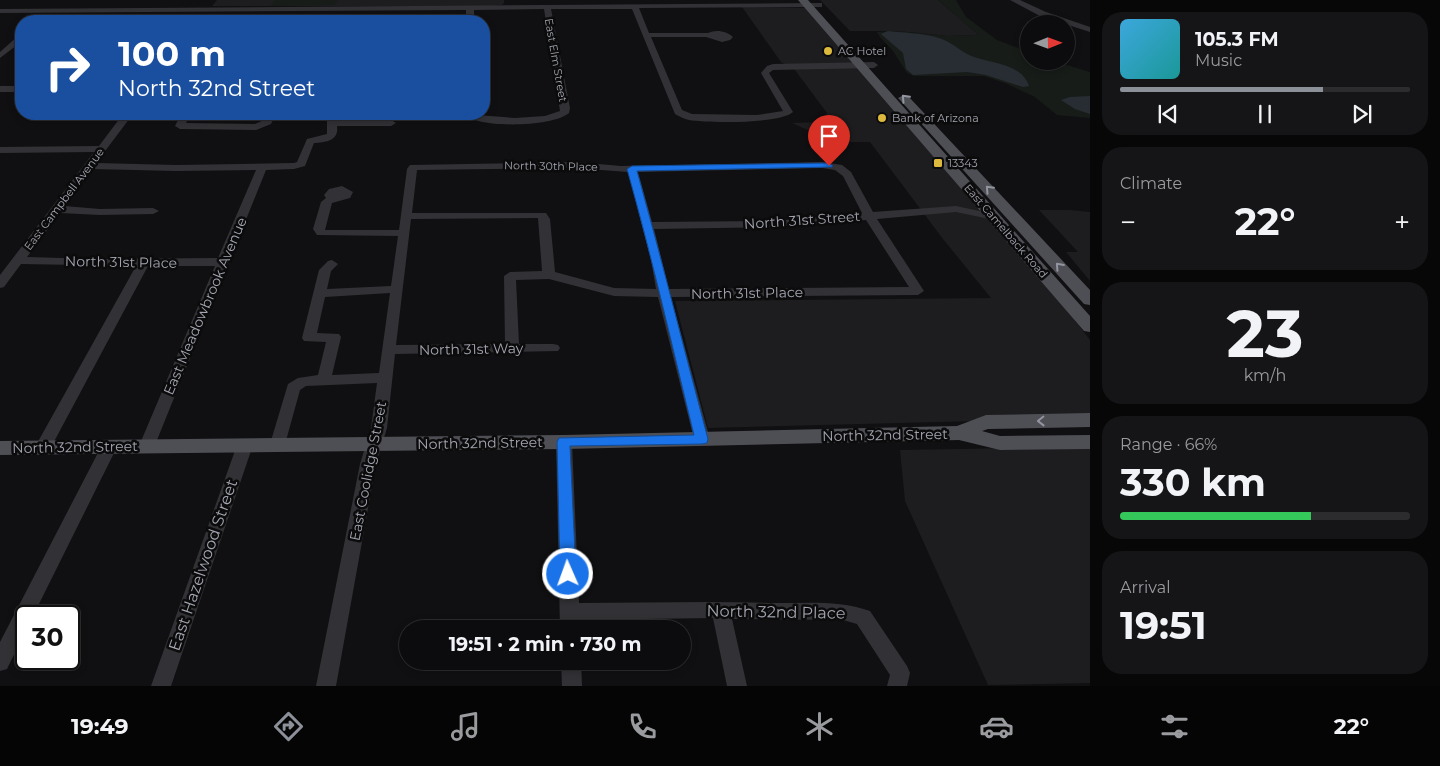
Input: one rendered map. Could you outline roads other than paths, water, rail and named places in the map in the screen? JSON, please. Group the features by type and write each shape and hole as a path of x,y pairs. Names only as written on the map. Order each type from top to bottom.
{"main road":[{"name":"East Camelback Road","path":"811,3 874,65 946,143 991,208 1090,327"},
{"name":"East Camelback Road","path":"811,3 860,65 929,144 991,208 1089,299"},
{"path":"929,144 946,143"},
{"path":"1066,299 1089,299"},
{"name":"North 32nd Street","path":"959,433 986,422 1090,420"},
{"name":"North 32nd Street","path":"0,448 564,442 959,433 1000,444 1090,442"}],"street":[{"path":"201,15 212,0"},
{"path":"1014,0 1043,14 1090,30"},
{"path":"0,10 470,8 508,4 547,7 811,3"},
{"path":"47,15 60,4"},
{"path":"634,6 675,107 683,115 701,118 784,116 788,112 788,108 765,73 770,68 786,65 874,65"},
{"name":"East Elm Street","path":"490,120 540,120 553,118 564,113 565,108 547,7"},
{"path":"354,15 357,8"},
{"path":"470,8 470,15"},
{"path":"279,15 282,9"},
{"path":"646,35 709,35"},
{"path":"0,56 15,43"},
{"path":"0,89 15,89"},
{"name":"East Campbell Avenue","path":"0,284 123,120"},
{"path":"183,120 180,126 263,126 269,120"},
{"path":"88,166 150,168 299,166 310,141 326,139 331,136 333,131 331,122 391,123"},
{"path":"0,150 101,149"},
{"path":"0,163 12,150"},
{"name":"North 30th Place","path":"414,166 575,165 632,169 822,165 838,167 848,174 869,215"},
{"name":"East Meadowbrook Avenue","path":"147,446 262,166"},
{"name":"East Coolidge Street","path":"326,686 368,464 379,428 412,169 414,166"},
{"path":"632,169 702,439"},
{"path":"332,198 327,202 319,229 321,233 404,233"},
{"name":"North 31st Street","path":"956,209 991,208"},
{"name":"North 31st Street","path":"648,226 774,224 869,215 991,208"},
{"path":"56,209 100,212 153,211"},
{"path":"406,216 542,215 544,219 549,275"},
{"name":"North 31st Place","path":"512,348 510,276 549,275 575,279 614,292 918,291 869,215"},
{"name":"North 31st Place","path":"18,260 144,263 223,262"},
{"path":"43,448 144,263"},
{"path":"324,380 334,337 309,338 325,270 332,264"},
{"path":"320,293 397,289"},
{"name":"North 31st Way","path":"389,350 553,348"},
{"path":"278,444 293,388 303,381 385,378"},
{"path":"564,442 570,620"},
{"name":"East Hazelwood Street","path":"161,686 245,445"},
{"path":"0,662 109,447"},
{"path":"721,610 737,686"},
{"name":"North 32nd Place","path":"570,620 721,610 843,612 863,616 900,673 897,686"},
{"path":"571,670 572,686"}],"place":[{"name":"AC Hotel","path":"828,51"},
{"name":"Bank of Arizona","path":"882,118"},
{"name":"13343","path":"938,163"}]}
